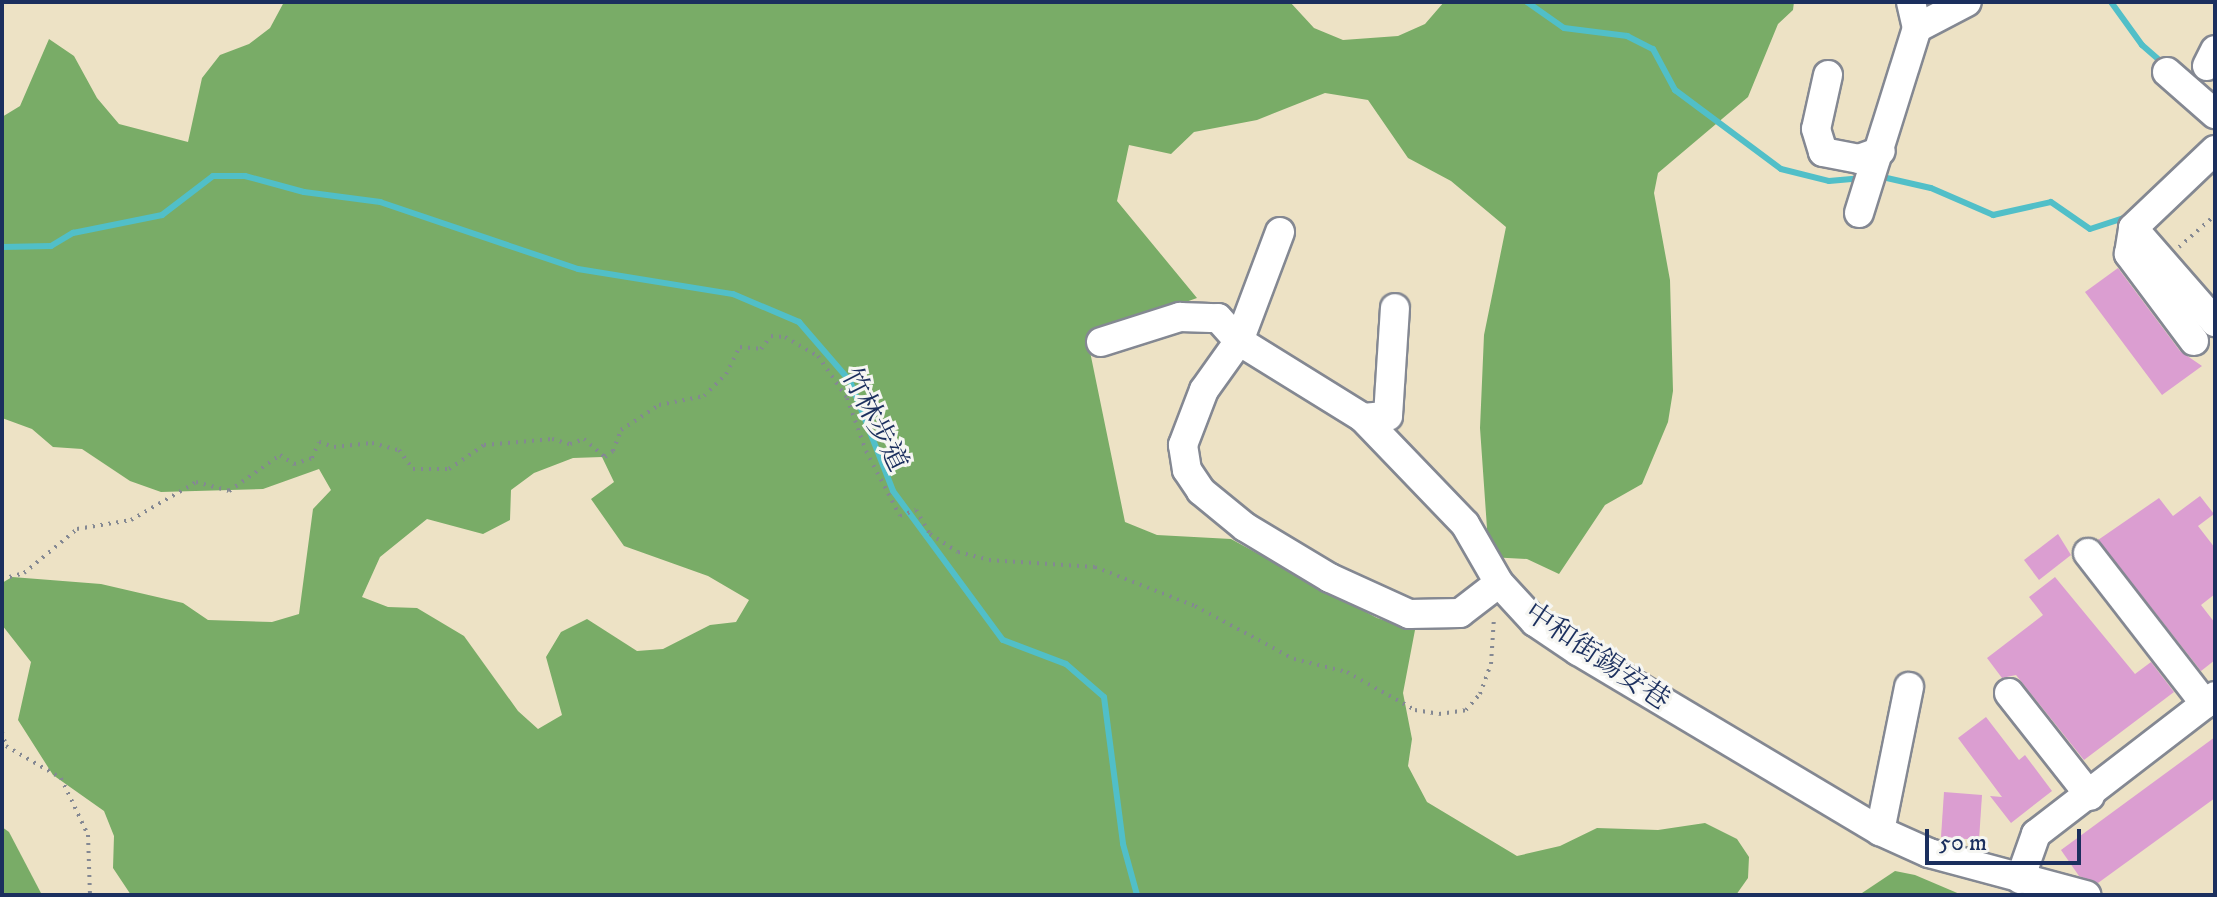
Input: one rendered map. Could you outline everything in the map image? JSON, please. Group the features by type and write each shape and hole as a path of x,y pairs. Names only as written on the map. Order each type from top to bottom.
{"street":[{"path":"1859,213 1898,101 1914,15 1967,2"},
{"path":"2167,72 2215,114"},
{"path":"1828,75 1816,129 1823,152 1848,159 1881,151"},
{"path":"2194,341 2129,254 2133,228 2215,150"},
{"path":"2133,228 2215,322"},
{"name":"中和街錫安巷","path":"1280,232 1239,341 1204,390 1183,445 1187,470 1201,491 1245,527 1330,578 1409,614 1460,613 1499,583 1535,622 1578,651 1880,831 1929,853 2086,895"},
{"path":"1363,418 1388,416 1395,308"},
{"path":"1101,342 1180,317 1218,318 1239,341 1363,418 1465,524 1499,583"},
{"path":"2020,879 2036,834 2090,796 2210,700 2088,553"},
{"path":"1880,831 1909,687"},
{"path":"2009,693 2090,796"}],"path":[{"path":"2163,262 2215,215"},
{"name":"竹林步道","path":"2,579 24,573 77,529 131,520 196,482 229,491 280,455 294,464 312,458 319,442 334,447 372,443 399,450 413,469 449,469 484,445 552,439 570,444 584,439 605,457 613,451 621,430 659,405 704,396 726,374 740,347 761,349 771,336 785,337 818,356 847,398 866,451 900,516 916,510 930,534 958,552 989,560 1095,567 1195,606 1294,659 1347,672 1415,710 1466,710 1480,694 1491,664 1499,583"},
{"path":"2,732 6,746 61,778 88,835 90,895"}],"green space":[{"path":"284,2 1290,2 1314,28 1343,40 1398,36 1425,24 1444,2 1794,2 1793,10 1778,24 1748,97 1658,173 1654,193 1670,280 1673,391 1668,422 1642,484 1605,505 1559,574 1527,559 1489,557 1480,428 1484,335 1506,227 1451,181 1408,158 1368,100 1325,93 1257,120 1194,132 1171,154 1129,145 1117,201 1197,298 1087,337 1125,522 1157,535 1231,539 1377,618 1415,630 1403,693 1412,739 1408,766 1427,802 1517,856 1560,846 1597,828 1658,830 1705,823 1737,839 1749,857 1748,878 1736,895 131,895 113,868 114,836 104,811 53,775 18,720 31,662 2,625 2,583 12,577 101,584 183,603 208,620 272,622 299,614 313,509 331,490 319,469 263,489 161,492 130,481 82,449 53,447 32,429 2,418 2,117 20,106 49,39 74,56 97,98 119,124 188,142 202,78 220,55 249,44 270,28","holes":["602,457 614,482 591,499 624,546 708,576 749,600 736,622 710,625 663,649 637,651 587,619 561,632 546,657 562,715 538,729 518,711 464,636 417,608 388,607 362,597 380,557 427,519 483,534 510,520 511,490 534,473 573,458"]},
{"path":"2,827 9,832 42,895 2,895"},
{"path":"1895,871 1915,875 1962,895 1859,895"}],"building":[{"path":"2118,268 2180,351 2202,366 2162,395 2085,292"},
{"path":"2200,496 2214,514 2198,526 2215,548 2215,594 2201,605 2215,623 2215,660 2201,671 2098,540 2159,498 2173,516"},
{"path":"2058,534 2071,555 2039,580 2024,560"},
{"path":"2055,577 2135,674 2151,662 2174,692 2084,760 2016,675 2002,678 1987,658 2043,615 2029,597"},
{"path":"1986,717 2019,760 2025,755 2052,791 2011,823 1990,796 2002,797 1958,738"},
{"path":"2215,737 2215,798 2098,883 2079,876 2061,850"},
{"path":"1944,792 1982,795 1979,840 1941,837"}],"waterway":[{"path":"1527,2 1564,28 1627,36 1653,49 1675,90 1781,169 1829,181 1863,178"},
{"path":"2111,2 2142,45 2165,65"},
{"path":"2,247 51,246 73,233 162,215 213,176 245,176 304,192 380,202 578,269 733,294 799,322 850,381 893,491 1003,640 1066,664 1104,697 1123,844 1137,895"},
{"path":"1878,176 1931,188 1993,215 2051,202 2090,229 2128,217"}]}
